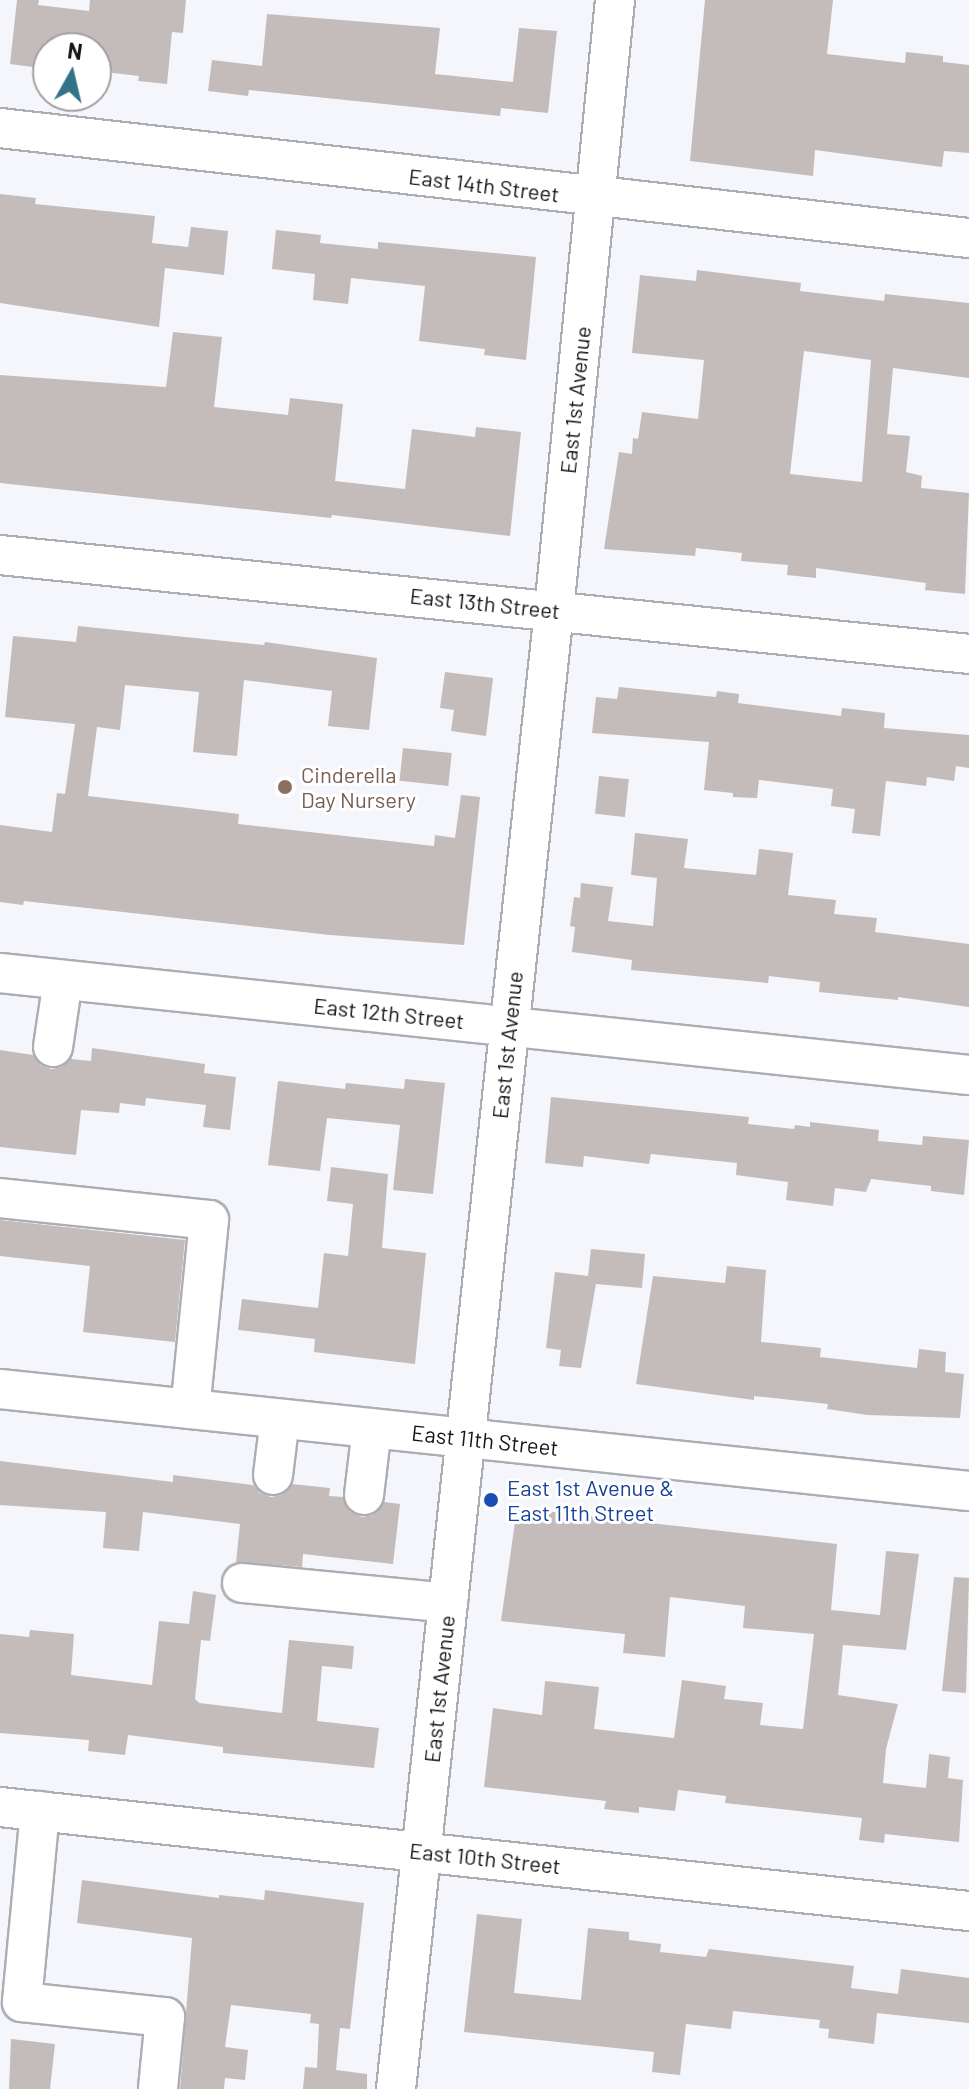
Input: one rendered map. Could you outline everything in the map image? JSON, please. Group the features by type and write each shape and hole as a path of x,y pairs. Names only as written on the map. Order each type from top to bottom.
{"street":[{"name":"East 1st Avenue","path":"396,2089 554,610 615,0"},
{"name":"East 14th Street","path":"0,128 595,198 969,238"},
{"name":"East 13th Street","path":"0,555 969,654"},
{"name":"East 12th Street","path":"0,973 969,1075"},
{"path":"53,1047 63,980"},
{"path":"0,1198 209,1220 190,1409"},
{"name":"East 11th Street","path":"0,1389 969,1491"},
{"path":"273,1475 280,1419"},
{"path":"364,1495 372,1428"},
{"path":"242,1583 448,1603"},
{"name":"East 10th Street","path":"0,1807 969,1911"},
{"path":"40,1811 22,2002 165,2017 158,2089"}],"building":[{"path":"17,0 39,0 38,5 89,11 90,0 186,0 183,33 172,32 167,84 138,81 139,76 112,73 112,32 32,32 32,67 10,64"},
{"path":"705,0 833,0 827,54 905,63 906,52 943,56 943,62 969,65 969,153 944,151 942,167 815,150 813,176 690,161"},
{"path":"267,14 440,28 435,74 513,82 519,28 557,31 548,113 501,108 500,116 249,90 248,96 208,91 212,60 262,66"},
{"path":"0,194 36,198 35,204 155,216 152,243 188,247 191,227 228,231 224,275 165,268 159,327 0,303"},
{"path":"276,230 321,235 320,243 378,249 378,242 536,257 526,360 484,355 485,349 419,341 425,286 351,278 348,304 313,300 315,274 272,269"},
{"path":"697,270 801,283 800,291 884,301 885,294 969,303 969,378 893,368 887,434 910,436 906,472 922,476 921,488 969,493 965,594 925,590 926,583 816,568 816,578 787,575 788,565 741,561 742,553 696,548 695,556 604,549 619,452 632,454 633,438 638,439 642,412 698,419 704,360 632,353 640,275 696,281","holes":["804,351 871,360 862,482 790,474"]},
{"path":"173,332 222,337 214,407 288,415 290,398 343,404 335,481 405,489 412,429 475,437 476,427 521,432 510,536 332,515 331,518 0,483 0,375 166,387"},
{"path":"78,626 264,645 265,642 377,658 369,730 328,726 332,691 244,680 237,756 193,752 199,692 125,685 120,730 97,727 88,796 239,814 238,824 434,846 435,835 455,838 461,795 480,797 464,945 330,935 24,901 23,905 0,902 0,825 52,832 57,793 65,794 75,724 5,717 13,636 76,642"},
{"path":"445,672 493,678 486,736 451,731 454,710 440,708"},
{"path":"619,687 716,697 717,691 739,694 738,703 841,716 842,708 885,713 884,728 969,735 969,768 956,766 954,781 927,777 926,786 886,781 880,836 852,833 855,809 831,806 833,789 759,780 757,798 733,797 733,793 704,790 709,742 592,733 596,697 617,699"},
{"path":"403,748 452,753 448,786 400,781"},
{"path":"599,776 629,779 625,817 595,814"},
{"path":"635,833 688,839 684,868 756,875 759,849 793,853 788,895 836,900 834,914 877,918 875,932 969,944 969,1007 898,997 898,1000 819,992 820,982 769,976 768,983 631,970 632,960 572,952 575,927 570,926 574,897 580,898 581,883 613,887 608,921 653,926 657,878 631,875"},
{"path":"92,1048 205,1064 204,1073 236,1077 230,1130 203,1127 206,1105 146,1098 145,1106 120,1103 119,1113 81,1110 76,1155 0,1147 0,1050 33,1055 40,1065 51,1069 62,1067 71,1059 91,1061"},
{"path":"405,1079 445,1083 433,1194 393,1190 400,1125 327,1118 320,1171 268,1165 278,1081 345,1089 346,1083 404,1089"},
{"path":"551,1097 749,1117 748,1124 794,1129 795,1125 810,1127 810,1122 879,1130 878,1141 922,1145 923,1136 969,1140 964,1195 931,1191 931,1186 871,1179 866,1192 835,1188 833,1206 786,1200 788,1182 736,1175 737,1163 651,1154 649,1164 584,1156 583,1167 545,1163"},
{"path":"331,1167 388,1174 382,1248 426,1253 415,1364 314,1352 315,1339 238,1330 242,1299 318,1308 324,1253 348,1256 353,1204 327,1201"},
{"path":"0,1220 185,1240 175,1342 83,1332 90,1266 0,1256"},
{"path":"591,1249 645,1254 642,1288 596,1284 581,1368 559,1366 561,1350 546,1348 555,1272 588,1276"},
{"path":"727,1266 766,1270 761,1342 821,1348 820,1357 917,1368 919,1349 946,1352 945,1372 964,1374 960,1418 868,1415 827,1409 828,1404 754,1396 754,1400 636,1384 653,1276 725,1283"},
{"path":"0,1461 173,1482 173,1475 253,1485 260,1493 271,1497 282,1495 292,1484 330,1488 329,1496 343,1497 350,1512 362,1517 373,1515 384,1502 400,1504 393,1564 303,1554 302,1567 236,1562 240,1524 143,1512 139,1551 103,1548 106,1512 0,1505"},
{"path":"517,1508 837,1544 831,1610 880,1615 886,1551 919,1554 906,1650 843,1645 838,1695 898,1704 886,1749 883,1783 926,1788 929,1754 950,1757 948,1778 963,1780 959,1842 885,1834 884,1843 859,1840 862,1818 725,1803 726,1796 678,1790 675,1811 639,1807 639,1813 604,1809 606,1801 484,1787 493,1708 542,1715 545,1681 599,1687 594,1729 674,1738 682,1680 726,1686 724,1699 763,1703 760,1725 803,1729 814,1634 743,1628 745,1606 670,1597 665,1657 623,1653 625,1634 501,1621"},
{"path":"954,1577 969,1578 966,1693 942,1691"},
{"path":"193,1591 216,1595 210,1641 201,1640 195,1699 199,1703 282,1713 289,1640 354,1646 352,1669 322,1666 317,1721 379,1728 374,1768 223,1753 223,1747 128,1735 125,1755 88,1751 89,1740 0,1733 0,1634 29,1637 30,1630 74,1634 71,1675 152,1685 159,1621 189,1624"},
{"path":"82,1880 219,1898 219,1895 264,1900 265,1890 364,1903 350,2029 340,2028 336,2070 367,2074 367,2089 303,2089 305,2067 317,2068 319,2024 310,2023 311,2014 231,2005 225,2047 248,2050 245,2080 225,2078 224,2089 180,2089 192,1938 77,1923"},
{"path":"477,1914 522,1919 514,1993 581,2000 588,1928 629,1932 629,1940 661,1944 660,1952 706,1957 709,1949 854,1966 851,1988 898,1994 901,1969 969,1978 969,2023 877,2013 874,2044 828,2038 829,2029 819,2028 820,2020 733,2011 731,2029 686,2024 680,2075 652,2072 654,2052 464,2032"},
{"path":"11,2039 55,2044 50,2089 9,2089"}],"place":[{"name":"Cinderella Day Nursery","path":"285,787"},
{"name":"East 1st Avenue & East 11th Street","path":"491,1500"}]}
